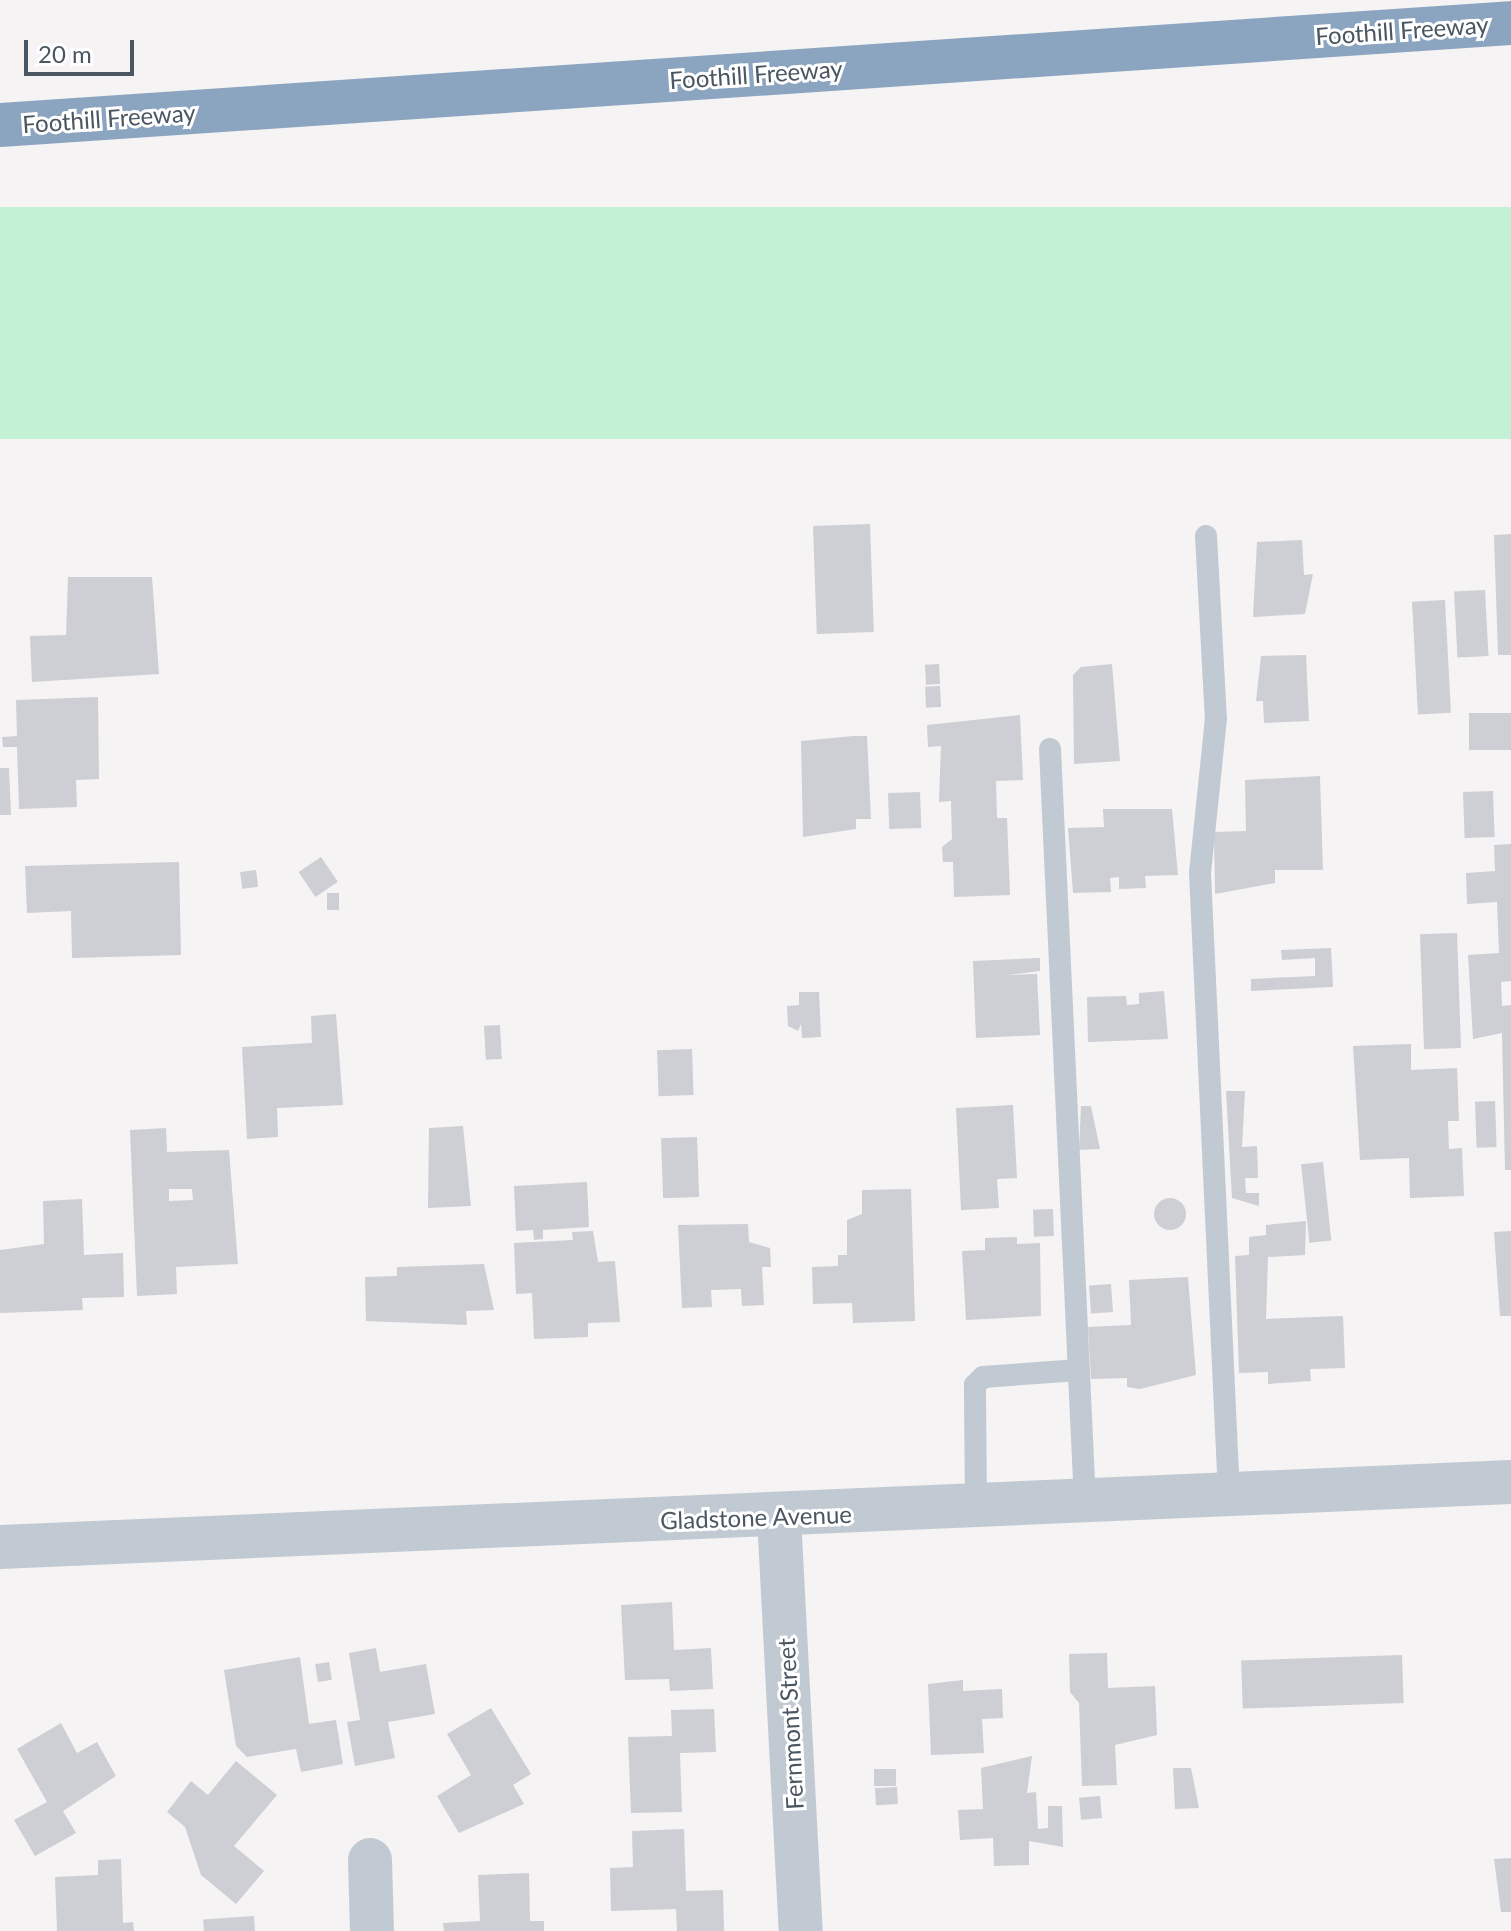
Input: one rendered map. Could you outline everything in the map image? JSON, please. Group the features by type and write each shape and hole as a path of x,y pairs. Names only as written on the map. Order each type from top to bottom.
{"highway":[{"name":"Foothill Freeway","path":"0,125 1511,23"}],"street":[{"name":"Gladstone Avenue","path":"0,1547 779,1517 1511,1482"},
{"name":"Fernmont Street","path":"779,1517 801,1931"},
{"path":"370,1860 372,1931"}],"lane":[{"path":"1206,536 1216,718 1200,873 1229,1496"},
{"path":"1050,749 1085,1503"},
{"path":"976,1508 975,1385 983,1377 1079,1370"}],"green space":[{"path":"0,207 1511,207 1511,439 0,439"}],"building":[{"path":"870,524 874,632 817,634 813,526"},
{"path":"1511,534 1511,655 1498,655 1494,535"},
{"path":"1302,540 1304,575 1313,574 1305,614 1253,617 1257,542"},
{"path":"68,577 152,577 159,674 32,682 30,636 66,635"},
{"path":"1485,590 1488,656 1457,658 1454,592"},
{"path":"1445,600 1451,713 1418,715 1412,602"},
{"path":"1306,655 1309,721 1264,723 1263,701 1256,701 1261,656"},
{"path":"939,664 940,684 926,685 925,665"},
{"path":"1112,664 1120,761 1074,764 1073,675 1081,667"},
{"path":"940,686 941,707 926,708 925,687"},
{"path":"98,697 99,779 76,780 77,807 19,809 17,747 3,747 2,737 17,736 16,700"},
{"path":"1469,713 1511,713 1511,750 1469,750"},
{"path":"1020,715 1023,780 996,781 997,818 1007,818 1010,895 954,897 953,862 943,862 942,847 952,839 951,801 939,802 941,746 928,747 927,725"},
{"path":"867,736 871,819 856,819 856,829 803,837 801,741"},
{"path":"0,768 9,768 11,815 0,815"},
{"path":"1320,776 1323,870 1275,870 1275,883 1215,894 1214,832 1246,831 1245,780"},
{"path":"1493,791 1495,837 1465,838 1463,792"},
{"path":"920,792 921,828 889,829 888,793"},
{"path":"1103,809 1172,809 1178,875 1145,876 1146,888 1119,889 1119,877 1110,878 1111,892 1073,893 1068,828 1104,827"},
{"path":"1511,844 1511,981 1501,982 1502,1006 1511,1005 1511,1170 1505,1170 1502,1033 1473,1039 1468,955 1499,953 1497,902 1467,904 1466,873 1495,871 1494,845"},
{"path":"321,857 338,882 315,897 299,872"},
{"path":"179,862 181,955 72,958 71,911 27,913 25,866"},
{"path":"256,870 258,887 242,889 240,872"},
{"path":"327,893 339,893 339,910 327,910"},
{"path":"1457,933 1461,1048 1424,1049 1420,934"},
{"path":"1331,948 1333,987 1251,991 1251,979 1315,976 1315,958 1282,960 1281,950"},
{"path":"1040,958 1040,971 1008,975 1037,974 1040,1035 976,1038 973,961"},
{"path":"1164,991 1168,1039 1088,1042 1087,997 1126,996 1127,1005 1139,1004 1139,993"},
{"path":"799,992 819,992 821,1037 802,1038 801,1024 798,1031 788,1026 787,1006 799,1005"},
{"path":"336,1014 343,1105 277,1108 278,1137 247,1139 242,1047 312,1043 311,1016"},
{"path":"500,1025 502,1059 486,1060 484,1026"},
{"path":"1411,1044 1411,1070 1457,1068 1459,1121 1448,1121 1449,1149 1462,1148 1464,1196 1410,1198 1409,1158 1360,1160 1353,1046"},
{"path":"692,1049 694,1095 659,1096 657,1050"},
{"path":"1226,1091 1245,1091 1242,1147 1257,1146 1258,1178 1245,1178 1246,1193 1259,1193 1259,1206 1232,1198"},
{"path":"1495,1101 1497,1147 1477,1148 1475,1102"},
{"path":"1013,1105 1017,1178 997,1179 999,1208 961,1210 956,1108"},
{"path":"1081,1106 1091,1106 1100,1149 1079,1150"},
{"path":"463,1126 471,1206 428,1208 429,1128"},
{"path":"166,1128 167,1152 229,1150 238,1264 176,1267 177,1294 137,1296 130,1130","holes":["169,1189 192,1189 193,1200 169,1201"]},
{"path":"697,1137 699,1197 663,1198 661,1138"},
{"path":"1323,1162 1331,1241 1309,1243 1301,1164"},
{"path":"587,1182 589,1227 543,1230 543,1239 534,1240 533,1230 516,1231 514,1186"},
{"path":"911,1189 915,1321 853,1323 852,1303 813,1304 812,1267 838,1266 838,1255 847,1255 847,1220 862,1214 862,1190"},
{"path":"1170,1198 1181,1203 1186,1214 1181,1225 1170,1230 1159,1225 1154,1214 1159,1203"},
{"path":"82,1199 84,1255 123,1253 124,1297 82,1298 83,1310 0,1313 0,1250 44,1244 43,1201"},
{"path":"1053,1209 1054,1236 1034,1237 1033,1210"},
{"path":"1306,1221 1305,1255 1268,1257 1266,1319 1343,1316 1345,1368 1310,1369 1311,1381 1268,1384 1268,1372 1239,1373 1235,1256 1249,1255 1249,1237 1266,1235 1266,1225"},
{"path":"748,1224 749,1242 770,1248 771,1267 762,1267 764,1305 742,1306 741,1289 711,1290 712,1307 682,1308 678,1225"},
{"path":"593,1231 598,1262 615,1261 620,1322 588,1323 588,1337 534,1339 532,1293 516,1294 514,1243 573,1240 572,1232"},
{"path":"1511,1231 1511,1316 1500,1316 1494,1232"},
{"path":"1017,1237 1017,1244 1040,1243 1041,1316 966,1320 962,1251 985,1250 985,1238"},
{"path":"484,1264 494,1310 466,1311 467,1325 366,1321 365,1277 397,1276 397,1267"},
{"path":"1188,1277 1196,1375 1140,1389 1127,1387 1127,1378 1091,1379 1088,1327 1131,1325 1129,1280"},
{"path":"1111,1284 1113,1312 1091,1313 1089,1286"},
{"path":"672,1602 674,1650 711,1648 713,1689 670,1691 669,1679 625,1680 621,1605"},
{"path":"376,1648 380,1672 426,1664 435,1714 388,1722 395,1758 355,1766 347,1722 360,1720 349,1653"},
{"path":"1107,1653 1108,1688 1155,1686 1157,1735 1115,1745 1117,1785 1082,1786 1079,1703 1070,1692 1069,1654"},
{"path":"1402,1655 1404,1703 1243,1709 1241,1661"},
{"path":"300,1657 309,1724 336,1720 343,1764 301,1772 296,1749 247,1757 236,1746 224,1670"},
{"path":"329,1662 332,1680 318,1682 315,1664"},
{"path":"963,1680 963,1691 1002,1689 1003,1718 982,1719 984,1753 931,1755 928,1684"},
{"path":"491,1708 531,1774 513,1785 524,1804 459,1833 437,1796 471,1775 447,1734"},
{"path":"714,1709 716,1752 680,1753 682,1812 631,1813 628,1737 672,1736 671,1710"},
{"path":"61,1723 77,1753 97,1742 116,1776 63,1811 76,1833 35,1856 14,1820 47,1802 17,1749"},
{"path":"1032,1756 1027,1793 1036,1792 1038,1829 1048,1828 1048,1806 1062,1806 1063,1847 1029,1841 1029,1865 994,1866 993,1838 960,1840 958,1810 983,1809 981,1768"},
{"path":"236,1761 277,1795 234,1846 264,1871 236,1904 201,1875 185,1827 167,1812 191,1781 208,1795"},
{"path":"1173,1768 1191,1768 1199,1808 1175,1809"},
{"path":"874,1769 896,1769 896,1786 874,1786"},
{"path":"897,1787 898,1804 876,1805 875,1788"},
{"path":"1100,1796 1102,1818 1081,1820 1079,1798"},
{"path":"684,1829 686,1891 723,1890 724,1931 677,1931 676,1909 611,1911 610,1868 633,1867 632,1831"},
{"path":"1511,1858 1511,1912 1501,1912 1494,1859"},
{"path":"121,1859 123,1923 133,1922 134,1931 57,1931 55,1877 98,1875 98,1860"},
{"path":"529,1873 530,1921 544,1921 544,1931 444,1931 443,1923 480,1921 478,1875"},
{"path":"254,1916 255,1931 204,1931 203,1920"}]}
